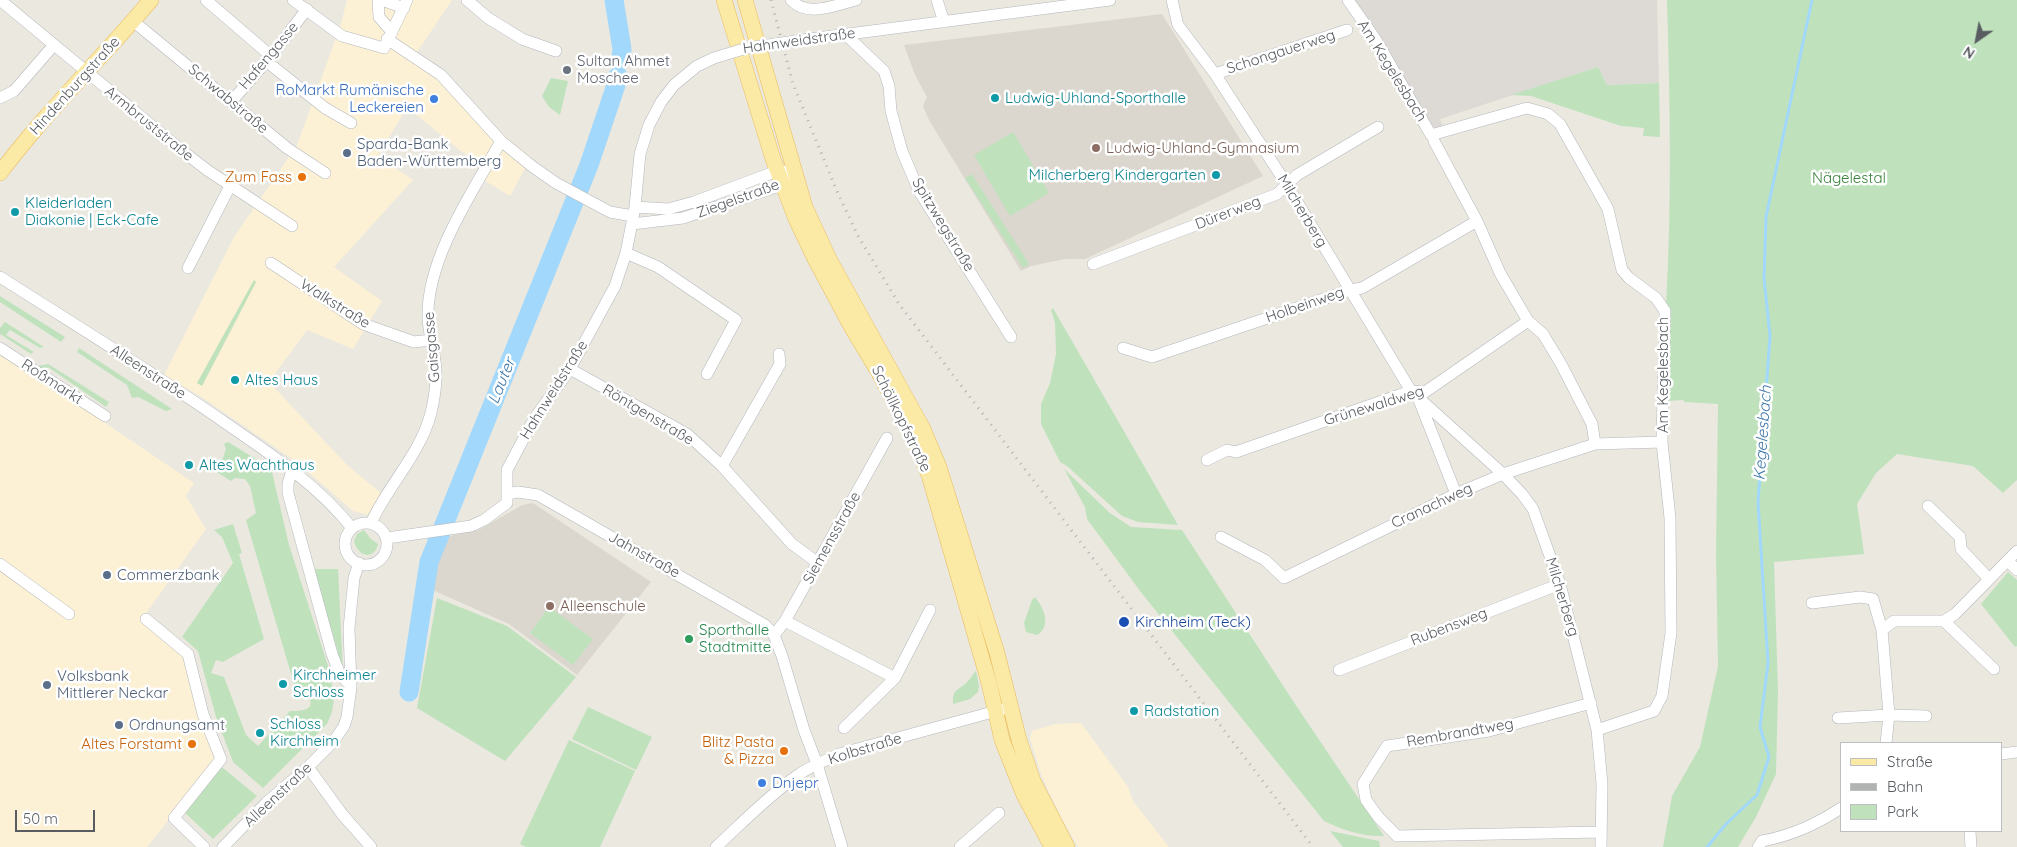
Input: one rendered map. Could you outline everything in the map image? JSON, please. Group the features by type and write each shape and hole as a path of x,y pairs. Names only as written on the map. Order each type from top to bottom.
{"main road":[{"name":"Hindenburgstraße","path":"0,174 35,129 86,72 111,48 151,0"},
{"name":"Schöllkopfstraße","path":"724,0 750,90 780,178 815,259 914,438 929,475 989,683 994,712 1002,740 1018,784 1052,847"},
{"name":"Schöllkopfstraße","path":"745,0 795,175 819,240 918,419 939,467 998,653 1018,736 1033,781 1067,847"}],"street":[{"name":"Armbruststraße","path":"0,0 53,46 185,153 230,186 292,226"},
{"path":"206,0 325,108 350,123"},
{"path":"293,0 342,36 388,40"},
{"path":"380,0 406,4 388,40 379,18 380,0"},
{"path":"467,0 488,18 522,39 556,51"},
{"path":"791,0 796,6 809,10 856,0"},
{"path":"937,0 944,22"},
{"name":"Hahnweidstraße","path":"508,494 507,470 534,419 570,369 614,286 626,253 633,215 640,154 650,125 661,102 674,85 697,66 714,58 747,48 1110,0"},
{"name":"Milcherberg","path":"1172,0 1178,25 1215,74 1287,185 1415,394 1456,494"},
{"name":"Am Kegelesbach","path":"1348,0 1376,40 1431,135 1527,108 1548,114 1560,124 1608,209 1622,270 1629,278 1656,298 1664,311 1662,442 1670,518 1671,633 1662,696 1654,711 1597,730"},
{"name":"Hafengasse","path":"230,102 269,58 307,9"},
{"name":"Schwabstraße","path":"133,21 287,148 325,174"},
{"name":"Schongauerweg","path":"1215,74 1347,30"},
{"name":"Spitzwegstraße","path":"845,34 884,71 889,86 891,111 902,152 919,191 1011,337"},
{"name":"Ziegelstraße","path":"388,40 441,75 501,142 533,167 569,190 610,212 683,218 780,178 786,171 795,175"},
{"path":"0,98 14,91 53,46"},
{"name":"Dürerweg","path":"1093,264 1277,194 1297,175 1378,127"},
{"path":"1434,141 1477,220 1500,273 1528,321 1542,334 1561,364 1592,424 1595,444"},
{"name":"Gaisgasse","path":"371,523 418,447 431,415 437,386 436,360 430,340 428,316 434,272 464,207 501,142"},
{"name":"Ziegelstraße","path":"633,215 668,209 780,178"},
{"path":"188,268 230,186"},
{"name":"Holbeinweg","path":"1122,348 1152,357 1350,290 1362,288 1477,220"},
{"path":"626,253 658,267 736,320 706,374"},
{"name":"Walkstraße","path":"271,263 363,324 414,342 430,340"},
{"name":"Alleenstraße","path":"0,277 188,397 292,470 331,503 352,528"},
{"name":"Grünewaldweg","path":"1207,460 1227,450 1236,452 1425,392 1528,321"},
{"name":"Roßmarkt","path":"0,348 105,416"},
{"path":"722,466 780,364 779,354"},
{"name":"Röntgenstraße","path":"570,369 686,434 722,466 792,544 818,563"},
{"name":"Milcherberg","path":"1415,394 1502,474 1522,494 1533,509 1560,584 1597,730 1602,784 1601,847"},
{"name":"Siemensstraße","path":"774,635 785,621 888,438"},
{"name":"Cranachweg","path":"1221,538 1265,560 1284,578 1456,494 1502,474 1595,444 1662,442"},
{"path":"292,470 288,484 294,515 332,654 340,672 350,687"},
{"name":"Jahnstraße","path":"508,494 518,492 538,495 752,616 765,625 774,635"},
{"path":"387,538 471,526 484,520 507,504 508,494"},
{"path":"1928,506 1960,537 1961,549 1989,579"},
{"path":"362,523 371,523 384,531 387,538 387,550 381,559 371,564 359,563 347,551 346,542 352,528 362,523"},
{"path":"1882,630 1894,621 1944,621 1955,614 2017,551"},
{"path":"2008,561 2017,570"},
{"name":"Alleenstraße","path":"223,847 266,803 308,767 334,741 344,726 347,717 350,687 349,628 354,578 359,563"},
{"path":"0,564 69,614"},
{"name":"Rubensweg","path":"1339,670 1560,584"},
{"path":"1812,603 1860,597 1873,599 1882,630 1889,715 1886,742"},
{"path":"844,728 895,678 930,610"},
{"path":"146,619 188,654 203,714 221,759 174,818 204,847"},
{"path":"785,621 895,678"},
{"path":"1944,621 1994,669"},
{"path":"774,635 804,730 817,764 842,847"},
{"name":"Rembrandtweg","path":"1591,703 1489,730 1387,746 1363,784 1366,800 1379,818 1397,836 1601,832"},
{"name":"Kolbstraße","path":"716,847 782,788 798,775 817,764 839,754 1011,708"},
{"path":"1838,718 1889,715 1926,716"},
{"path":"2002,754 2017,752"},
{"path":"308,767 342,814 371,847"},
{"path":"1758,847 1762,841 1778,838 1824,819 1840,809"},
{"path":"960,847 999,813"},
{"path":"1970,832 1971,847"}],"shaded area":[{"path":"347,0 452,0 417,52 497,129 531,157 510,196 479,177 484,166 458,149 407,107 378,156 413,180 334,267 382,301 353,349 307,330 269,382 347,465 382,494 369,515 353,511 298,463 203,398 164,375 234,237 297,145 341,24"},
{"path":"1351,0 1657,0 1659,83 1607,85 1598,67 1440,119 1443,128 1432,131"},
{"name":"Ludwig-Uhland-Gymnasium","path":"1162,14 1263,176 1085,259 1065,259 1031,266 1021,271 929,120 923,106 927,97 915,75 904,45"},
{"path":"0,352 194,483 186,496 206,529 142,619 187,657 218,758 147,847 0,847"},
{"name":"Alleenschule","path":"533,503 651,582 577,675 509,624 428,588 439,538 479,530 522,505"},
{"path":"1081,723 1128,787 1133,801 1169,847 1078,847 1042,777 1030,739 1032,731 1055,724"}],"green space":[{"name":"Nägelestal","path":"1667,0 2017,0 2017,480 2003,493 1973,466 1897,454 1876,473 1857,504 1864,554 1774,562 1778,691 1776,774 1756,817 1738,847 1663,847 1672,796 1700,747 1718,666 1716,554 1718,404 1684,402 1683,400 1669,401 1668,304 1666,304 1670,152"},
{"path":"1598,67 1607,85 1659,83 1660,137 1643,136 1644,128 1621,126 1531,96 1511,95"},
{"path":"551,78 568,81 560,115 549,107 542,96"},
{"path":"1013,132 1049,193 1010,216 974,155"},
{"path":"972,174 1029,264 1023,268 965,178"},
{"path":"254,280 256,282 202,386 197,383"},
{"path":"0,296 65,337 61,342 0,302"},
{"path":"1053,308 1178,525 1138,522 1122,516 1067,466 1060,462 1041,424 1041,404 1050,383 1056,354 1055,323 1051,310"},
{"path":"5,322 44,347 40,348 10,330 6,335 34,352 31,354 0,334 0,328"},
{"path":"79,348 172,409 166,411 138,397 132,398 127,385 77,352"},
{"path":"48,364 109,402 106,407 48,367 44,371 38,366"},
{"path":"228,442 264,464 272,472 289,545 330,672 334,699 332,712 327,724 263,788 233,762 216,717 198,651 182,637 233,563 222,537 214,530 233,524 242,553 239,554 264,639 223,662 216,660 211,673 224,677 246,735 258,746 290,711 301,711 309,708 310,701 308,697 304,692 296,691 246,520 256,513 250,486 245,479 235,478 231,481 218,473 219,463 226,449 224,444"},
{"path":"1064,469 1110,513 1131,527 1182,530 1295,704 1384,836 1353,832 1324,821 1140,591 1087,519 1085,507"},
{"path":"364,530 378,544 370,555 359,551 354,541 357,534"},
{"path":"313,569 338,569 343,672 335,654 338,652"},
{"path":"2008,572 2017,580 2017,646 2015,647 1981,604"},
{"path":"1035,597 1044,611 1045,617 1044,627 1037,635 1026,632 1024,623 1032,600"},
{"path":"437,598 507,626 576,677 505,761 417,708"},
{"path":"549,607 593,639 573,665 530,633"},
{"path":"976,671 979,686 978,692 970,699 953,704 953,696 956,691"},
{"path":"588,707 652,737 636,770 572,739"},
{"path":"569,740 635,771 600,847 526,847 520,844"},
{"path":"223,768 257,796 213,839 183,811 218,769"},
{"path":"1330,831 1379,841 1380,847 1343,847"}],"waterway":[{"name":"Lauter","path":"614,0 622,49 621,58"},
{"name":"Kegelesbach","path":"1707,847 1727,823 1757,795 1769,757 1760,727 1768,663 1758,502 1770,336 1764,278 1766,217 1812,0"},
{"name":"Lauter","path":"409,692 429,562 589,165 618,76"}],"railway":[{"path":"771,0 793,84 836,189 857,234 899,304 1313,847"}],"place":[{"name":"Sultan Ahmet Moschee","path":"567,70"},
{"name":"Ludwig-Uhland-Sporthalle","path":"995,98"},
{"name":"RoMarkt Rumänische Leckereien","path":"434,99"},
{"name":"Ludwig-Uhland-Gymnasium","path":"1096,148"},
{"name":"Sparda-Bank Baden-Württemberg","path":"347,153"},
{"name":"Milcherberg Kindergarten","path":"1216,175"},
{"name":"Zum Fass","path":"302,177"},
{"name":"Kleiderladen Diakonie | Eck-Cafe","path":"15,212"},
{"name":"Altes Haus","path":"235,380"},
{"name":"Altes Wachthaus","path":"189,465"},
{"name":"Commerzbank","path":"107,575"},
{"name":"Alleenschule","path":"550,606"},
{"name":"Kirchheim (Teck)","path":"1124,622"},
{"name":"Sporthalle Stadtmitte","path":"689,639"},
{"name":"Kirchheimer Schloss","path":"283,684"},
{"name":"Volksbank Mittlerer Neckar","path":"47,685"},
{"name":"Radstation","path":"1134,711"},
{"name":"Ordnungsamt","path":"119,725"},
{"name":"Schloss Kirchheim","path":"260,733"},
{"name":"Altes Forstamt","path":"192,744"},
{"name":"Blitz Pasta & Pizza","path":"784,751"},
{"name":"Dnjepr","path":"762,783"}]}
